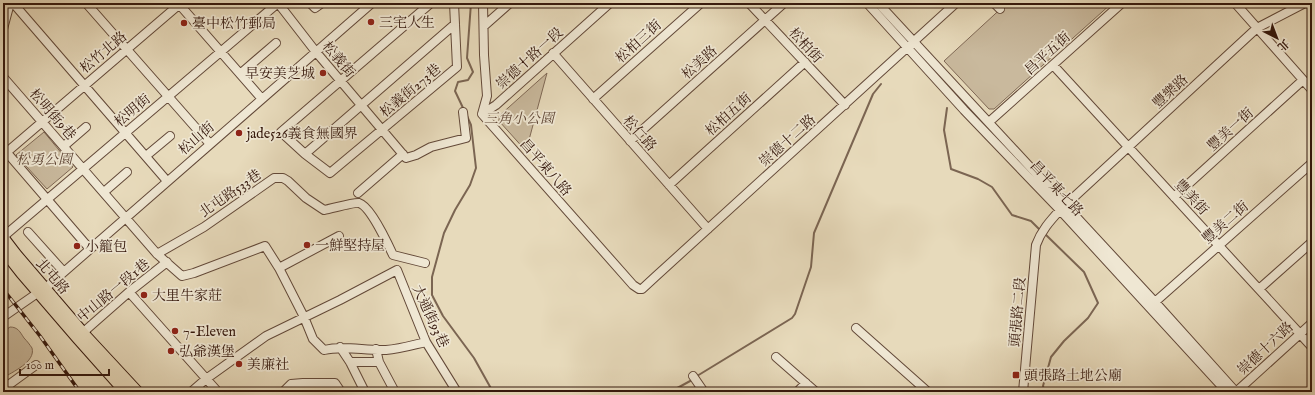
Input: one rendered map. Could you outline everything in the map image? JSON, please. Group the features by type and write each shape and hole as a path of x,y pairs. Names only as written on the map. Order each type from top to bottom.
{"main road":[{"name":"北屯路","path":"3,237 41,290"},
{"name":"北屯路","path":"3,250 41,290 80,335"},
{"path":"80,335 125,392"},
{"path":"80,335 138,392"}],"street":[{"path":"3,29 11,3"},
{"path":"11,3 167,181"},
{"path":"86,3 210,144"},
{"name":"松義街","path":"278,3 316,52 403,154"},
{"name":"松明街","path":"3,237 278,3"},
{"path":"310,3 315,8 322,3"},
{"name":"松山街","path":"5,313 41,290 372,3"},
{"path":"382,130 330,173 305,154 281,132 431,3"},
{"path":"305,154 455,24 454,3"},
{"path":"482,114 487,96 484,55 483,3"},
{"path":"484,26 510,3"},
{"name":"崇德十路一段","path":"482,114 496,105 610,3"},
{"name":"松柏三街","path":"593,99 701,3"},
{"name":"松柏街","path":"749,3 845,105"},
{"name":"松美路","path":"630,141 784,3"},
{"name":"昌平東七路","path":"867,3 964,110 1063,207 1155,302 1236,392"},
{"name":"昌平東七路","path":"878,3 989,122 1227,392"},
{"name":"崇德十二路","path":"634,285 639,289 642,289 956,3"},
{"name":"昌平五街","path":"989,122 1122,3"},
{"path":"1235,3 1312,90"},
{"name":"豐樂路","path":"1063,207 1257,28 1304,3"},
{"path":"179,4 262,99"},
{"name":"松竹北路","path":"5,150 42,122 85,86 179,4"},
{"name":"松義街273巷","path":"382,130 457,68 455,24"},
{"path":"240,74 276,43"},
{"name":"松仁路","path":"553,53 708,229"},
{"name":"松柏五街","path":"669,185 805,62"},
{"name":"豐美街","path":"1052,65 1312,347"},
{"name":"松明街9巷","path":"3,77 157,254 167,262"},
{"name":"豐美一街","path":"1174,197 1303,80"},
{"path":"358,194 403,154 406,158 416,155 431,147 466,138 463,112"},
{"name":"昌平東八路","path":"482,114 634,285"},
{"path":"64,146 86,127"},
{"path":"146,156 170,136"},
{"path":"5,150 89,248"},
{"name":"豐美二街","path":"1155,302 1312,163"},
{"path":"104,192 127,172"},
{"name":"北屯路533巷","path":"157,254 204,227 274,178 283,178 306,198 324,210 357,203 364,206 380,230 393,255 425,263"},
{"name":"頭張路二段","path":"1023,392 1036,245 1047,224 1063,207"},
{"path":"28,232 63,271"},
{"path":"279,268 339,236"},
{"path":"1259,289 1312,242"},
{"name":"中山路一段1巷","path":"80,335 167,262 182,276 194,273 265,246 279,268 304,317 313,339 324,350 340,348"},
{"name":"大通街93巷","path":"304,317 397,270 426,342 458,392"},
{"path":"130,292 218,392"},
{"path":"191,392 206,379 266,336 304,317"},
{"name":"崇德十六路","path":"1236,392 1312,323"},
{"path":"856,328 928,392"},
{"path":"340,348 386,350 426,342"},
{"path":"340,348 350,362 365,392"},
{"path":"376,349 379,362 395,392"},
{"path":"776,357 816,392"},
{"path":"350,362 379,362"},
{"path":"3,389 36,365"},
{"path":"693,376 704,392"},
{"path":"283,392 291,384 303,383 335,383 341,392"},
{"path":"797,392 806,383"}],"green space":[{"path":"1007,3 1112,3 994,109 989,109 944,61"},
{"name":"三角小公園","path":"547,73 526,151 499,121 499,116"},
{"name":"松勇公園","path":"44,132 73,167 47,189 16,155"},
{"path":"10,327 17,329 20,332 32,348 32,353 27,362 3,378 3,332"}],"waterway":[{"path":"464,110 455,91 458,82 468,80 473,72 467,58 471,3"},
{"path":"697,376 792,318 795,314 811,267 814,233 873,94 881,84"},
{"path":"947,108 944,130 951,169 978,179 992,187 1012,215 1031,221 1040,230"},
{"path":"467,116 471,125 476,168 470,185 455,210 444,233 432,277 432,295 443,316 474,358 493,392"},
{"path":"1044,233 1084,272 1098,303 1088,318 1064,341 1051,357 1043,386 1045,392"},
{"path":"670,392 692,380"}],"railway":[{"path":"3,289 40,336 80,392"}],"place":[{"name":"三宅人生","path":"371,22"},
{"name":"臺中松竹郵局","path":"184,23"},
{"name":"早安美芝城","path":"323,73"},
{"name":"jade526義食無國界","path":"239,133"},
{"name":"一鮮堅持屋","path":"307,245"},
{"name":"小籠包","path":"77,246"},
{"name":"大里牛家莊","path":"144,295"},
{"name":"7-Eleven","path":"175,331"},
{"name":"弘爺漢堡","path":"171,351"},
{"name":"美廉社","path":"239,364"},
{"name":"頭張路土地公廟","path":"1016,375"}]}
